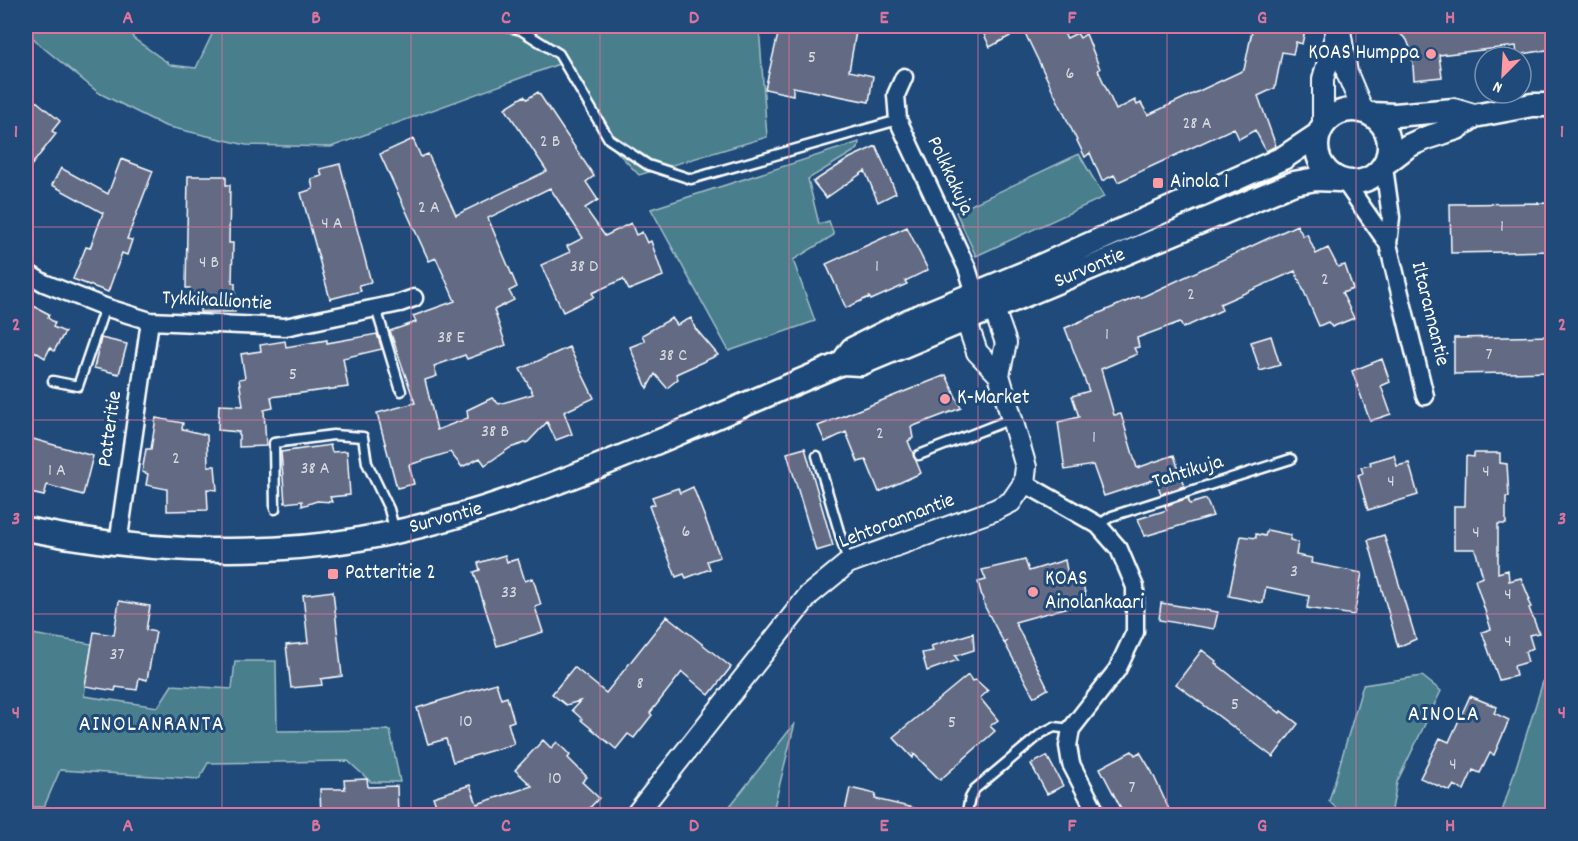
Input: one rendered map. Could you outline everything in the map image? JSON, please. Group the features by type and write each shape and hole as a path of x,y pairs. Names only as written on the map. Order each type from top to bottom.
{"main road":[{"path":"1474,116 1454,110 1395,115 1345,111 1329,119 1321,130 1317,145 1322,166 1342,181 1356,183 1377,175 1385,165 1408,146 1457,128 1474,116 1532,105 1552,105"},
{"path":"1366,112 1379,120 1390,140 1390,152 1385,165"},
{"name":"Survontie","path":"842,363 852,349 908,321 1027,272 1283,158 1321,130"},
{"name":"Survontie","path":"26,529 81,540 167,548 289,547 352,541 477,511 602,465 842,363 860,364 1294,183 1316,179 1342,181"}],"street":[{"path":"1339,26 1347,73 1366,112"},
{"path":"1321,130 1323,79 1339,26"},
{"name":"Polkkakuja","path":"904,77 896,94 898,120 967,268 975,293"},
{"name":"Iltarannantie","path":"1385,165 1391,217 1388,244 1425,396"},
{"name":"Iltarannantie","path":"1342,181 1388,244"},
{"name":"Tykkikalliontie","path":"26,272 44,283 105,307 150,321 285,327 400,303 414,297"},
{"path":"999,375 1006,343 994,309 975,293 966,320 978,352 999,375 1026,467 1024,483 1098,525 1119,549 1135,587 1135,632 1117,670 1071,729 1068,746 1071,764 1098,816"},
{"name":"Patteritie","path":"118,544 150,321"},
{"name":"Lehtorannantie","path":"635,816 809,595 848,563 995,510 1011,502 1024,483"}],"lane":[{"path":"504,26 521,30 559,54 609,139 648,165 691,179 898,120"},
{"path":"53,381 78,386 105,307"},
{"path":"376,308 401,391"},
{"path":"919,455 1012,419"},
{"path":"275,509 274,443 333,435 363,437 367,463 389,509 396,532"},
{"path":"817,456 848,563"},
{"name":"Tahtikuja","path":"1098,525 1112,516 1291,459"},
{"path":"966,816 970,798 975,789 1042,733 1054,728 1071,729"}],"green space":[{"path":"26,26 133,26 133,38 171,65 196,68 216,26 759,26 767,137 639,175 599,133 559,64 331,147 246,145 165,126 99,93 40,45 26,30"},
{"path":"859,142 858,149 808,179 819,224 829,221 834,235 793,260 815,321 729,351 651,209"},
{"path":"1079,154 1104,197 976,256 956,212"},
{"path":"26,633 92,644 84,696 158,707 172,685 232,689 235,661 276,661 277,731 390,730 400,782 371,782 348,761 208,763 199,779 60,770 44,807 26,807"},
{"path":"1552,653 1552,815 1501,815"},
{"path":"1422,676 1441,691 1397,782 1391,815 1343,815 1329,801 1363,685"},
{"path":"795,723 772,815 723,815"}],"building":[{"path":"780,26 808,30 809,26 857,26 849,71 873,76 869,102 793,87 793,95 765,89"},
{"path":"980,26 1059,26 1067,38 1077,33 1080,38 1086,34 1100,69 1098,70 1116,110 1135,100 1137,105 1141,103 1148,115 1244,70 1253,26 1306,26 1302,44 1296,42 1293,54 1282,52 1275,88 1258,96 1276,146 1266,151 1255,130 1239,139 1234,128 1118,182 1114,175 1102,181 1090,153 1085,157 1023,29 990,47"},
{"name":"KOAS Humppa","path":"1391,26 1552,26 1552,49 1533,52 1533,45 1473,45 1473,51 1439,55 1442,77 1414,80 1412,53 1407,40"},
{"path":"538,92 594,176 586,182 598,200 585,208 605,236 631,223 636,235 642,232 647,243 651,241 663,276 629,290 623,279 592,293 594,296 592,298 563,312 541,265 570,252 567,246 583,238 550,188 488,218 517,287 509,291 514,300 494,310 506,345 467,359 465,355 434,366 437,376 425,380 437,430 468,418 467,410 492,398 499,404 533,394 520,369 569,347 594,398 564,412 572,434 556,440 547,422 528,442 510,448 485,465 480,458 462,467 450,452 409,465 414,484 397,488 377,413 415,403 390,331 416,322 413,316 455,301 436,258 429,261 380,154 413,139 421,157 428,154 456,215 547,171 505,108 524,96 527,99"},
{"path":"35,100 60,121 52,131 56,134 26,172 26,112"},
{"path":"876,146 896,193 878,202 865,171 826,198 813,182 850,158"},
{"path":"121,159 153,171 127,239 132,240 127,255 122,253 108,292 73,279 86,247 90,248 103,213 52,185 61,168 108,194"},
{"path":"340,164 371,282 359,285 361,291 330,299 301,193 313,189 311,179 322,176 320,169"},
{"path":"188,176 226,176 226,185 230,185 229,243 233,243 232,283 235,283 235,312 200,312 200,306 190,305 190,288 186,288"},
{"path":"1552,203 1552,251 1451,253 1450,204"},
{"path":"1297,225 1303,236 1307,234 1316,254 1328,248 1338,267 1345,265 1353,289 1342,293 1354,318 1332,327 1328,322 1319,326 1295,271 1220,304 1222,310 1183,328 1180,322 1137,338 1139,347 1134,348 1137,354 1101,369 1114,415 1121,414 1137,468 1174,455 1184,486 1161,494 1156,479 1104,496 1093,465 1065,470 1058,422 1079,417 1072,396 1089,391 1065,328 1139,296 1140,298"},
{"path":"907,227 928,270 905,281 907,284 871,300 869,297 846,308 826,264"},
{"path":"26,302 49,314 48,318 55,323 53,327 65,332 54,351 50,348 45,358 26,346"},
{"path":"672,318 677,325 691,318 695,328 718,355 676,374 678,379 667,388 655,374 647,388 630,347 645,341 642,335"},
{"path":"377,334 382,349 343,358 348,387 271,397 273,408 264,410 266,446 239,447 239,432 218,430 219,405 243,406 239,379 245,378 241,354 261,351 260,345 285,341 286,347 327,340 327,343"},
{"path":"1271,336 1280,365 1260,371 1251,342"},
{"path":"1552,336 1552,372 1454,374 1454,338"},
{"path":"101,338 127,344 119,374 94,368"},
{"path":"1382,359 1390,382 1381,386 1391,414 1370,421 1352,371"},
{"path":"946,375 961,408 911,427 913,438 908,441 921,473 879,492 866,460 858,462 846,432 825,442 818,426"},
{"path":"156,418 183,423 182,429 207,435 208,466 215,466 217,490 207,489 208,510 167,511 167,489 146,485 148,474 142,472 146,449 151,449"},
{"path":"26,437 93,456 83,495 47,485 44,496 26,492"},
{"path":"330,445 332,452 347,451 350,495 330,497 332,502 317,501 302,506 302,501 285,503 281,452"},
{"path":"805,448 833,546 816,551 787,453"},
{"path":"1474,453 1500,453 1500,463 1507,464 1509,497 1506,497 1506,524 1498,524 1498,573 1508,570 1509,581 1521,578 1539,633 1529,635 1533,648 1525,652 1528,662 1514,666 1516,676 1499,680 1482,632 1491,629 1475,580 1483,577 1475,549 1454,549 1454,506 1465,506 1466,456 1474,457"},
{"path":"1394,455 1397,466 1409,463 1418,495 1368,510 1358,475 1363,473 1361,467"},
{"path":"693,487 720,557 707,561 710,569 686,578 684,574 676,577 649,506 655,504 652,497 678,488 680,493"},
{"path":"1188,498 1190,504 1206,499 1213,516 1145,536 1138,519 1167,510 1165,506"},
{"path":"1267,530 1291,535 1290,540 1298,542 1296,555 1312,558 1311,563 1362,573 1354,615 1307,608 1309,596 1266,587 1263,603 1229,596 1241,536 1256,538 1256,534 1265,536"},
{"path":"1384,535 1416,639 1398,647 1368,540"},
{"path":"505,555 507,562 518,559 525,581 533,578 541,605 535,607 543,632 497,646 474,572 480,570 478,563"},
{"name":"KOAS Ainolankaari","path":"1025,560 1029,571 1065,560 1069,581 1081,575 1087,602 1015,622 1048,689 1034,697 985,607 978,582 986,580 982,570"},
{"path":"333,591 342,676 321,679 322,685 291,688 286,645 308,643 303,595"},
{"path":"119,601 150,606 146,630 156,632 147,680 139,678 137,690 116,687 115,691 85,686 94,632 114,635"},
{"path":"1161,603 1218,612 1214,629 1159,620"},
{"path":"667,616 731,667 709,695 682,672 634,738 628,734 616,749 572,710 580,701 566,705 552,694 574,667 606,693"},
{"path":"973,633 974,650 955,656 958,660 927,671 922,653 933,651 931,646"},
{"path":"1202,650 1243,685 1298,724 1273,757 1176,684"},
{"path":"968,675 972,681 976,680 988,691 980,698 998,720 990,726 995,731 940,780 914,754 913,758 893,737"},
{"path":"496,683 501,699 507,697 514,721 508,723 514,744 453,762 446,739 428,744 417,708"},
{"path":"1470,696 1497,707 1494,713 1509,720 1494,755 1490,753 1480,773 1473,770 1464,790 1454,785 1450,791 1420,778 1440,738 1449,742"},
{"path":"543,740 551,748 557,742 570,755 568,758 587,777 582,782 599,798 582,816 440,816 433,797 470,785 477,804 532,786 515,770"},
{"path":"1132,751 1135,755 1140,752 1172,816 1125,816 1100,768"},
{"path":"1047,756 1063,786 1047,794 1031,764"},
{"path":"367,779 368,787 397,786 398,816 321,816 320,789 345,789 344,780"},
{"path":"850,788 876,794 875,799 918,809 918,816 844,816"}],"place":[{"name":"KOAS Humppa","path":"1431,54"},
{"name":"Ainola 1","path":"1158,183"},
{"name":"K-Market","path":"945,399"},
{"name":"Patteritie 2","path":"333,574"},
{"name":"KOAS Ainolankaari","path":"1033,592"}],"district":[{"name":"AINOLA","path":"1444,715"},
{"name":"AINOLANRANTA","path":"152,725"}]}
